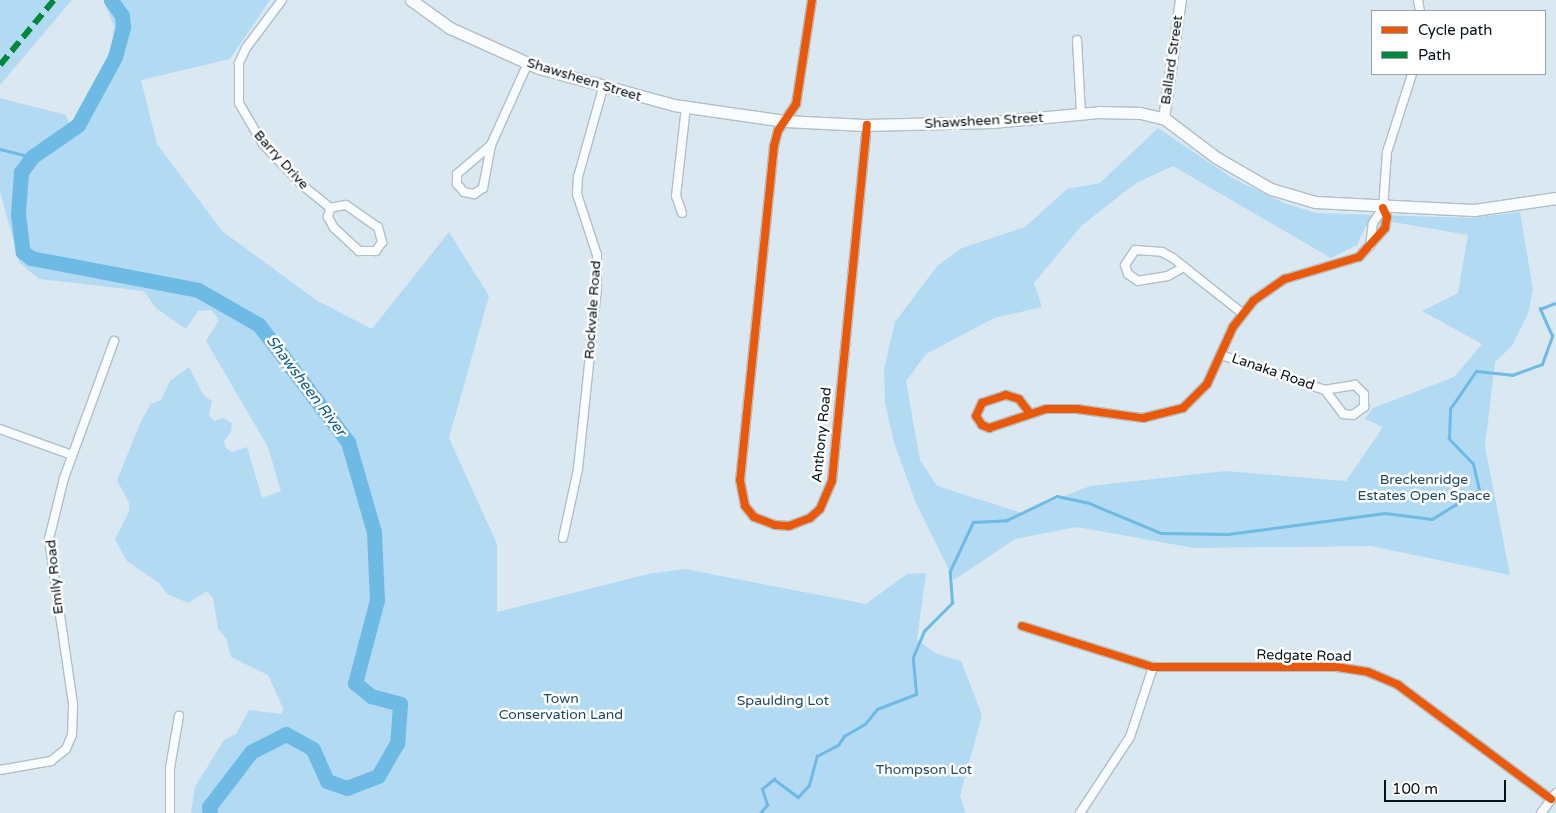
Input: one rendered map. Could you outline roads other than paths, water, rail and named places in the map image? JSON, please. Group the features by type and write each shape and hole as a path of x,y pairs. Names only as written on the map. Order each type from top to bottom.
{"main road":[{"name":"Shawsheen Street","path":"411,0 450,28 528,63 603,88 686,107 784,121 867,125 992,122 1081,114 1140,113 1164,119 1217,158 1271,189 1315,202 1383,208 1474,210 1556,198"}],"street":[{"name":"Barry Drive","path":"282,0 246,48 239,63 239,103 263,144 302,185 330,208"},
{"name":"Anthony Road","path":"812,0 796,104 784,121 774,146 740,480 743,501 754,517 789,526 800,524 820,509 832,481 867,125"},
{"name":"Ballard Street","path":"1164,119 1180,0"},
{"path":"1077,40 1081,114"},
{"path":"491,145 460,170 457,184 464,192 474,194 483,188 491,145 528,63"},
{"path":"1029,412 1019,399 1006,395 982,403 976,416 982,425 989,428 1029,412 1067,408 1143,418 1168,414 1202,391 1242,313 1258,295 1278,282 1353,260 1370,246 1386,225 1383,208 1387,152 1412,75"},
{"name":"Rockvale Road","path":"563,538 578,469 597,287 597,255 577,194 578,177 603,88"},
{"path":"682,213 676,196 686,107"},
{"path":"346,205 378,227 382,236 380,248 359,251 347,242 331,222 330,208 346,205"},
{"path":"1370,246 1373,223 1383,208"},
{"path":"1184,267 1168,276 1142,281 1130,276 1125,265 1132,251 1149,249 1168,255 1184,267 1242,313"},
{"name":"Emily Road","path":"0,770 51,761 66,749 72,735 72,704 50,539 72,455 114,341"},
{"name":"Lanaka Road","path":"1221,354 1325,390 1348,384 1358,386 1364,394 1364,407 1353,415 1343,414 1325,390"},
{"path":"0,429 72,455"},
{"name":"Redgate Road","path":"1022,626 1153,667 1337,667 1376,675 1398,685 1553,796"},
{"path":"1080,813 1130,737 1153,667"},
{"path":"170,813 170,768 179,716"},
{"path":"1541,813 1553,796"}],"waterway":[{"name":"Shawsheen River","path":"111,0 122,16 123,27 115,57 78,125 32,157 21,172 18,214 23,252 31,258 198,290 259,325 348,442 374,532 377,600 355,683 371,696 400,704 397,743 378,776 347,788 327,781 313,749 286,734 251,752 209,807 210,813"},
{"path":"0,149 32,157"},
{"path":"760,813 767,805 762,789 774,779 798,797 809,785 817,756 838,745 844,736 865,724 877,709 916,694 913,657 924,631 952,603 950,571 973,522 1007,520 1057,496 1089,503 1161,533 1228,534 1385,513 1432,519 1479,490 1473,464 1449,439 1450,409 1476,371 1512,375 1542,364 1552,336 1540,309 1556,303"}],"park label":[{"name":"Breckenridge Estates Open Space","path":"1424,488"},
{"name":"Spaulding Lot","path":"783,701"},
{"name":"Town Conservation Land","path":"561,708"},
{"name":"Thompson Lot","path":"924,770"}]}
